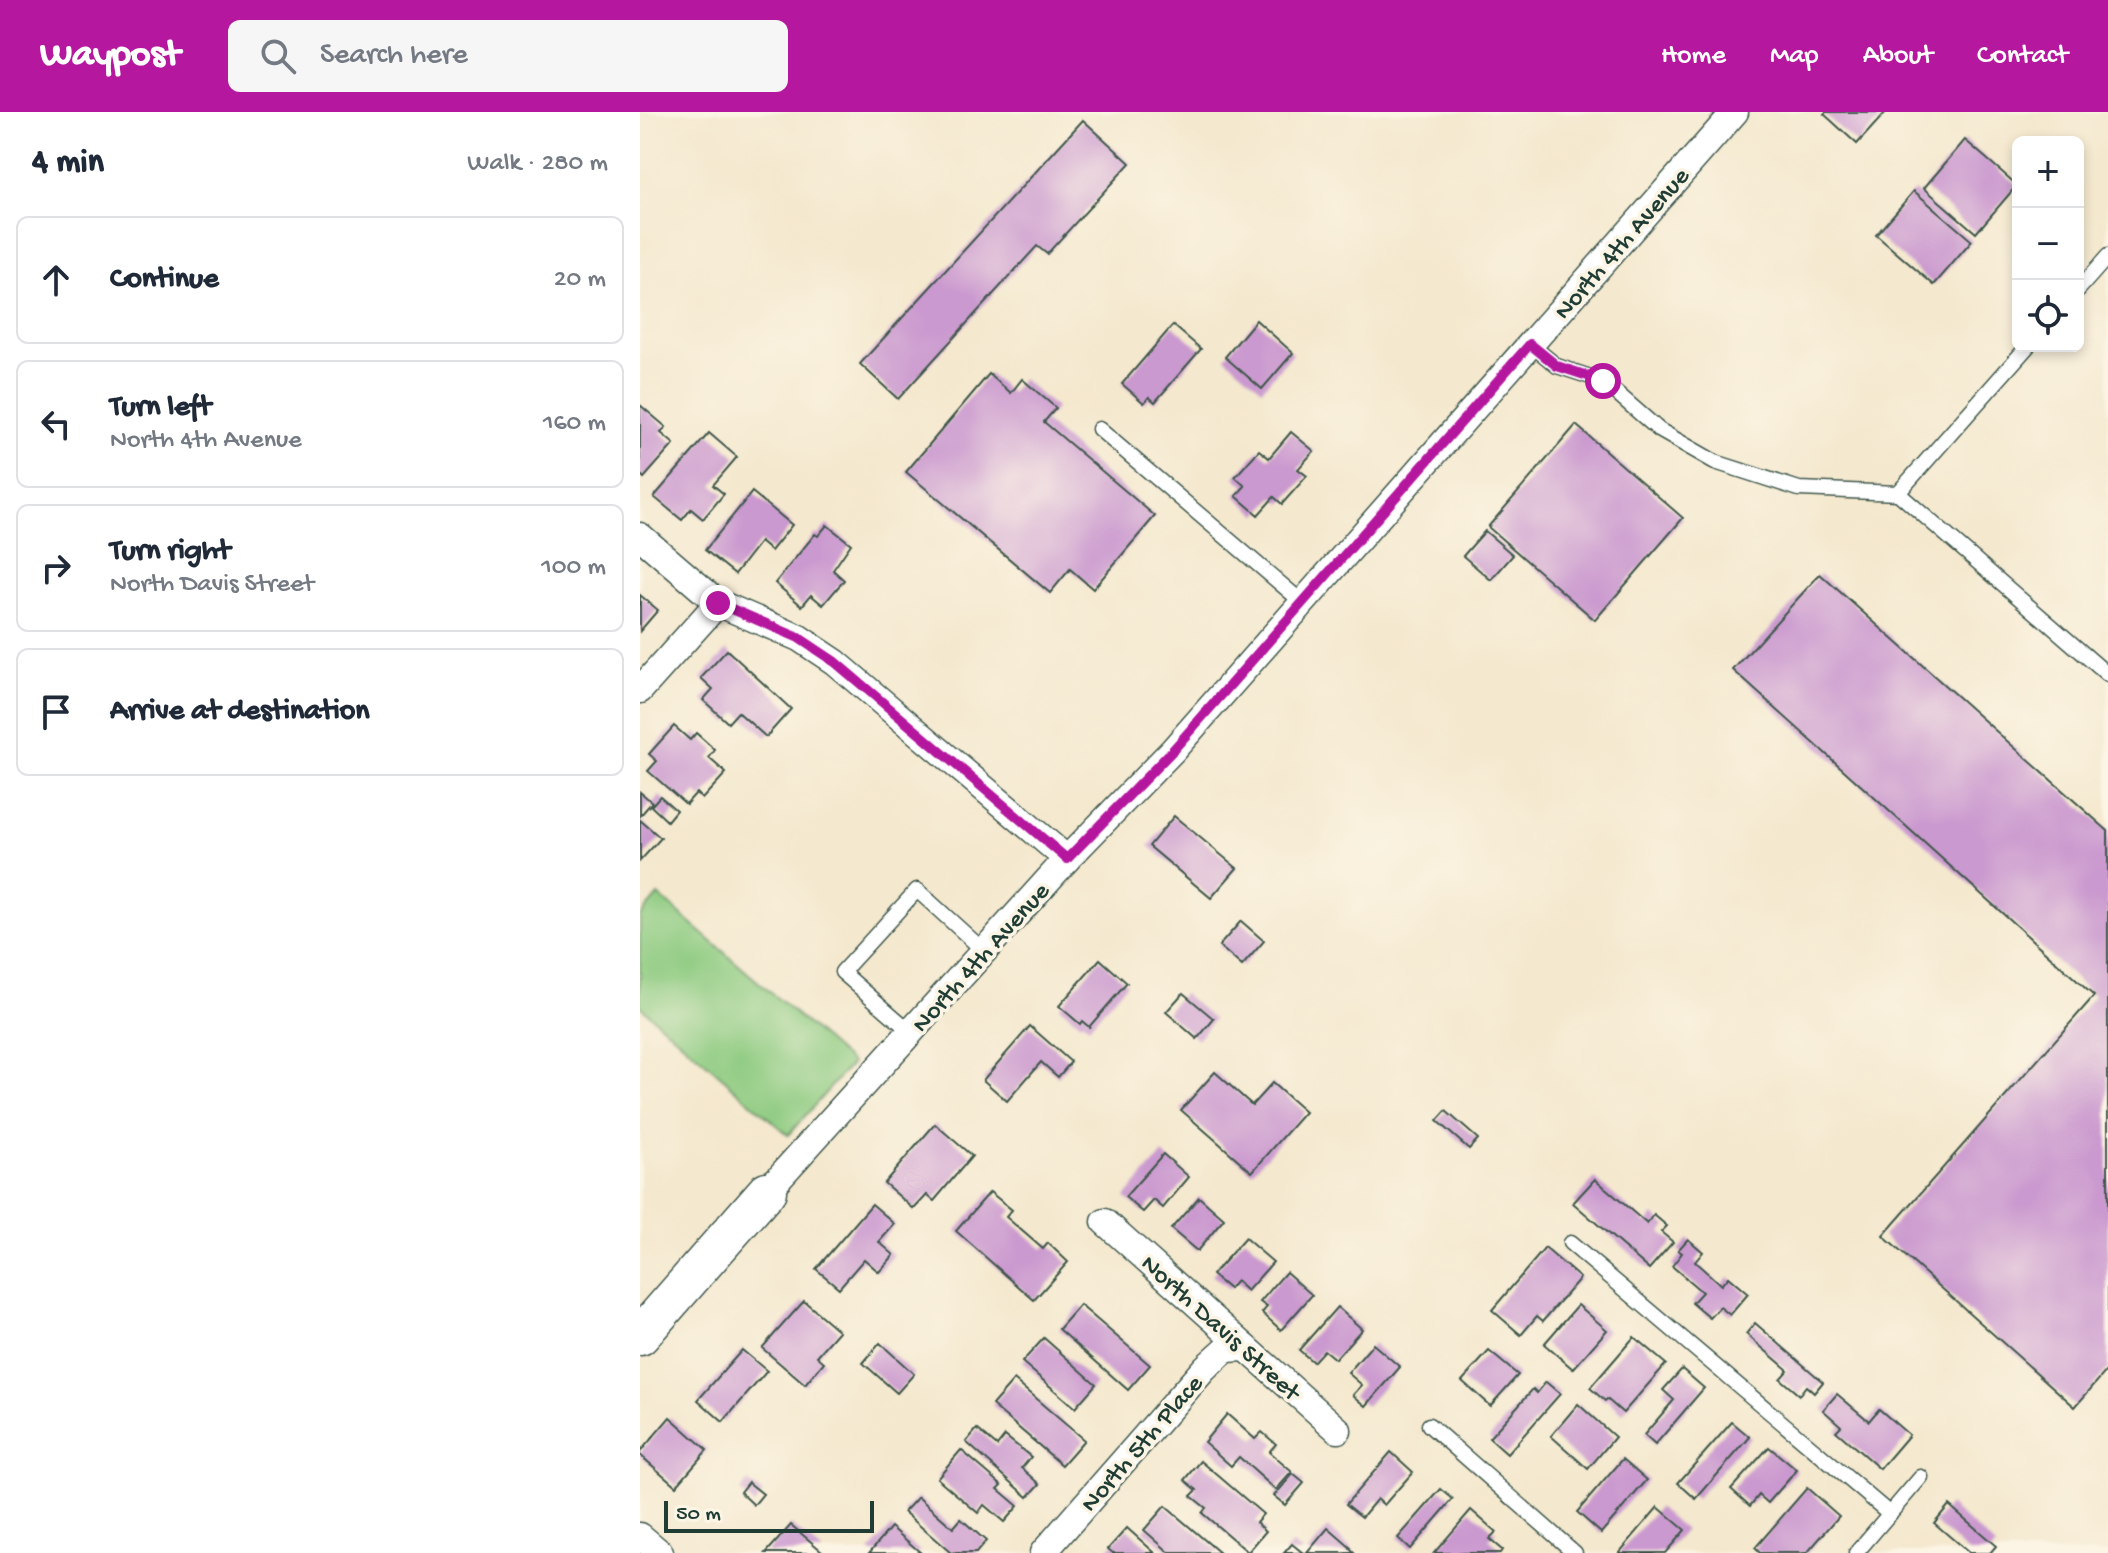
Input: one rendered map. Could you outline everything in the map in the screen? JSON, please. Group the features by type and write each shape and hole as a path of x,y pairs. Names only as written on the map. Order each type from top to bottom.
{"street":[{"name":"North 4th Avenue","path":"640,1336 1067,859 1173,750 1735,112"},
{"path":"640,536 718,603 799,638 835,662 1067,859"},
{"path":"640,690 718,603"},
{"name":"North Davis Street","path":"1105,1222 1338,1430"},
{"name":"North 5th Place","path":"1043,1553 1205,1368 1226,1349 1246,1348"},
{"path":"640,1536 660,1553"}],"lane":[{"path":"2084,283 2108,256"},
{"path":"1530,344 1557,366 1603,381 1659,430 1715,462 1799,489 1898,493 2108,675"},
{"path":"1898,493 2023,352"},
{"path":"1099,429 1302,602"},
{"path":"911,1032 842,972 917,890 984,951"},
{"path":"1570,1243 1890,1514"},
{"path":"1429,1425 1575,1553"},
{"path":"1856,1553 1921,1477"}],"green space":[{"path":"658,895 852,1063 788,1135 640,1006 640,916"}],"building":[{"path":"1886,112 1857,144 1824,114"},
{"path":"1083,120 1130,163 1047,254 1037,246 898,399 860,364"},
{"path":"1965,140 2012,181 2012,191 1976,233 1924,188"},
{"path":"1914,191 1972,241 1934,285 1876,235"},
{"path":"1256,320 1293,353 1262,389 1225,357"},
{"path":"1173,325 1201,349 1155,402 1149,397 1144,403 1122,384"},
{"path":"989,374 1011,393 1022,379 1056,408 1044,422 1155,516 1093,589 1070,569 1050,593 906,472"},
{"path":"640,405 666,427 661,433 674,444 644,478 640,474"},
{"path":"1576,425 1683,518 1595,620 1488,527"},
{"path":"1291,432 1314,451 1298,469 1307,476 1282,504 1274,497 1258,515 1236,496 1245,486 1235,477 1259,450 1269,458"},
{"path":"709,433 737,457 713,485 724,494 703,519 691,509 682,520 654,497"},
{"path":"752,492 792,525 771,551 760,542 735,574 705,550"},
{"path":"827,525 851,544 833,570 844,580 823,605 811,595 802,606 775,583 815,534 818,536"},
{"path":"1485,531 1513,555 1491,580 1463,556"},
{"path":"1820,574 2108,831 2108,1369 2075,1407 1883,1236 2094,996 1733,670"},
{"path":"640,595 658,610 640,631"},
{"path":"727,650 791,709 766,737 738,712 728,723 703,700 713,689 701,678"},
{"path":"674,726 690,740 696,733 715,750 709,758 726,773 702,799 696,793 686,804 648,771 657,761 649,754"},
{"path":"640,792 652,802 640,816"},
{"path":"660,796 676,810 667,821 651,806"},
{"path":"1174,816 1237,868 1211,898 1149,846"},
{"path":"640,820 661,838 640,861"},
{"path":"1241,921 1264,941 1242,966 1219,946"},
{"path":"1100,959 1127,983 1089,1027 1082,1021 1080,1024 1059,1006"},
{"path":"1183,993 1214,1019 1197,1039 1166,1012"},
{"path":"1030,1026 1071,1062 1058,1077 1041,1062 1007,1101 983,1080"},
{"path":"1215,1072 1252,1105 1272,1083 1305,1112 1252,1172 1181,1110"},
{"path":"1446,1111 1478,1139 1469,1149 1437,1121"},
{"path":"935,1124 972,1156 934,1201 927,1195 914,1209 884,1183"},
{"path":"1163,1154 1189,1177 1163,1208 1154,1200 1143,1212 1125,1197"},
{"path":"1595,1179 1647,1224 1654,1215 1667,1226 1661,1232 1673,1242 1649,1269 1573,1203"},
{"path":"990,1192 1012,1210 1006,1217 1043,1249 1048,1243 1068,1262 1034,1300 956,1231"},
{"path":"1199,1197 1224,1219 1197,1251 1171,1229"},
{"path":"872,1204 895,1224 879,1242 894,1255 879,1272 864,1259 839,1288 816,1269"},
{"path":"1245,1238 1273,1262 1247,1291 1236,1281 1229,1289 1212,1275"},
{"path":"1688,1239 1703,1252 1695,1262 1721,1285 1728,1277 1748,1294 1730,1315 1720,1307 1710,1318 1692,1303 1702,1292 1672,1266 1682,1253 1678,1250"},
{"path":"1545,1248 1580,1278 1543,1321 1537,1316 1521,1335 1492,1310"},
{"path":"1286,1272 1312,1295 1281,1330 1262,1313 1267,1307 1260,1302"},
{"path":"804,1301 839,1331 817,1356 824,1362 805,1385 762,1348"},
{"path":"1080,1305 1150,1365 1128,1390 1059,1329"},
{"path":"1578,1305 1607,1330 1573,1369 1544,1344"},
{"path":"1337,1307 1362,1329 1335,1359 1324,1350 1313,1362 1299,1350"},
{"path":"1755,1323 1823,1382 1814,1393 1806,1386 1799,1395 1780,1379 1788,1370 1746,1334"},
{"path":"1634,1337 1666,1364 1623,1413 1590,1388"},
{"path":"1044,1338 1096,1384 1075,1408 1022,1362"},
{"path":"880,1343 914,1374 897,1393 863,1363"},
{"path":"1373,1344 1400,1367 1366,1406 1353,1395 1362,1385 1348,1373"},
{"path":"742,1350 767,1371 723,1422 698,1400"},
{"path":"1489,1351 1518,1375 1490,1406 1462,1381"},
{"path":"1682,1369 1704,1388 1655,1445 1644,1435 1674,1400 1663,1390"},
{"path":"1014,1380 1084,1440 1062,1465 992,1405"},
{"path":"1546,1382 1560,1394 1507,1454 1489,1438 1533,1389 1537,1393"},
{"path":"1837,1394 1869,1421 1879,1409 1909,1435 1880,1469 1836,1431 1841,1426 1823,1410"},
{"path":"1578,1404 1615,1437 1588,1469 1551,1436"},
{"path":"1227,1414 1255,1439 1262,1432 1276,1444 1269,1452 1292,1472 1276,1490 1239,1457 1231,1466 1204,1442"},
{"path":"670,1417 707,1450 676,1486 640,1455"},
{"path":"1732,1422 1750,1437 1696,1499 1678,1483"},
{"path":"977,1429 997,1446 1005,1436 1031,1457 1022,1468 1040,1484 1028,1497 966,1442"},
{"path":"1769,1447 1797,1470 1768,1503 1759,1495 1750,1506 1731,1489"},
{"path":"961,1450 1002,1485 998,1489 1018,1506 1004,1522 984,1505 978,1513 937,1478"},
{"path":"1391,1452 1413,1472 1384,1505 1377,1499 1362,1517 1346,1504"},
{"path":"1623,1459 1647,1480 1601,1533 1577,1512"},
{"path":"1201,1461 1263,1514 1256,1522 1266,1531 1248,1552 1202,1513 1206,1508 1191,1496 1197,1490 1185,1480"},
{"path":"1293,1474 1304,1483 1285,1505 1274,1496"},
{"path":"748,1482 763,1494 754,1505 740,1492"},
{"path":"1807,1488 1839,1516 1807,1553 1760,1553 1755,1548"},
{"path":"1441,1489 1453,1499 1410,1549 1398,1538"},
{"path":"918,1497 953,1528 961,1519 986,1541 976,1553 951,1553 904,1512"},
{"path":"1949,1505 1996,1546 1990,1553 1969,1553 1934,1523"},
{"path":"1165,1506 1220,1553 1170,1553 1144,1530"},
{"path":"1658,1507 1685,1530 1665,1553 1619,1553"},
{"path":"1471,1510 1496,1532 1489,1539 1502,1550 1500,1553 1434,1553"},
{"path":"791,1525 822,1551 766,1553"},
{"path":"891,1527 921,1553 869,1553"},
{"path":"1127,1528 1155,1553 1113,1553 1108,1549"},
{"path":"1328,1528 1351,1548 1354,1553 1307,1553"},
{"path":"1292,1544 1303,1553 1284,1553"}],"route":[{"path":"718,603 799,638 835,662 1067,859 1173,750 1530,344 1557,366 1603,381"}]}
